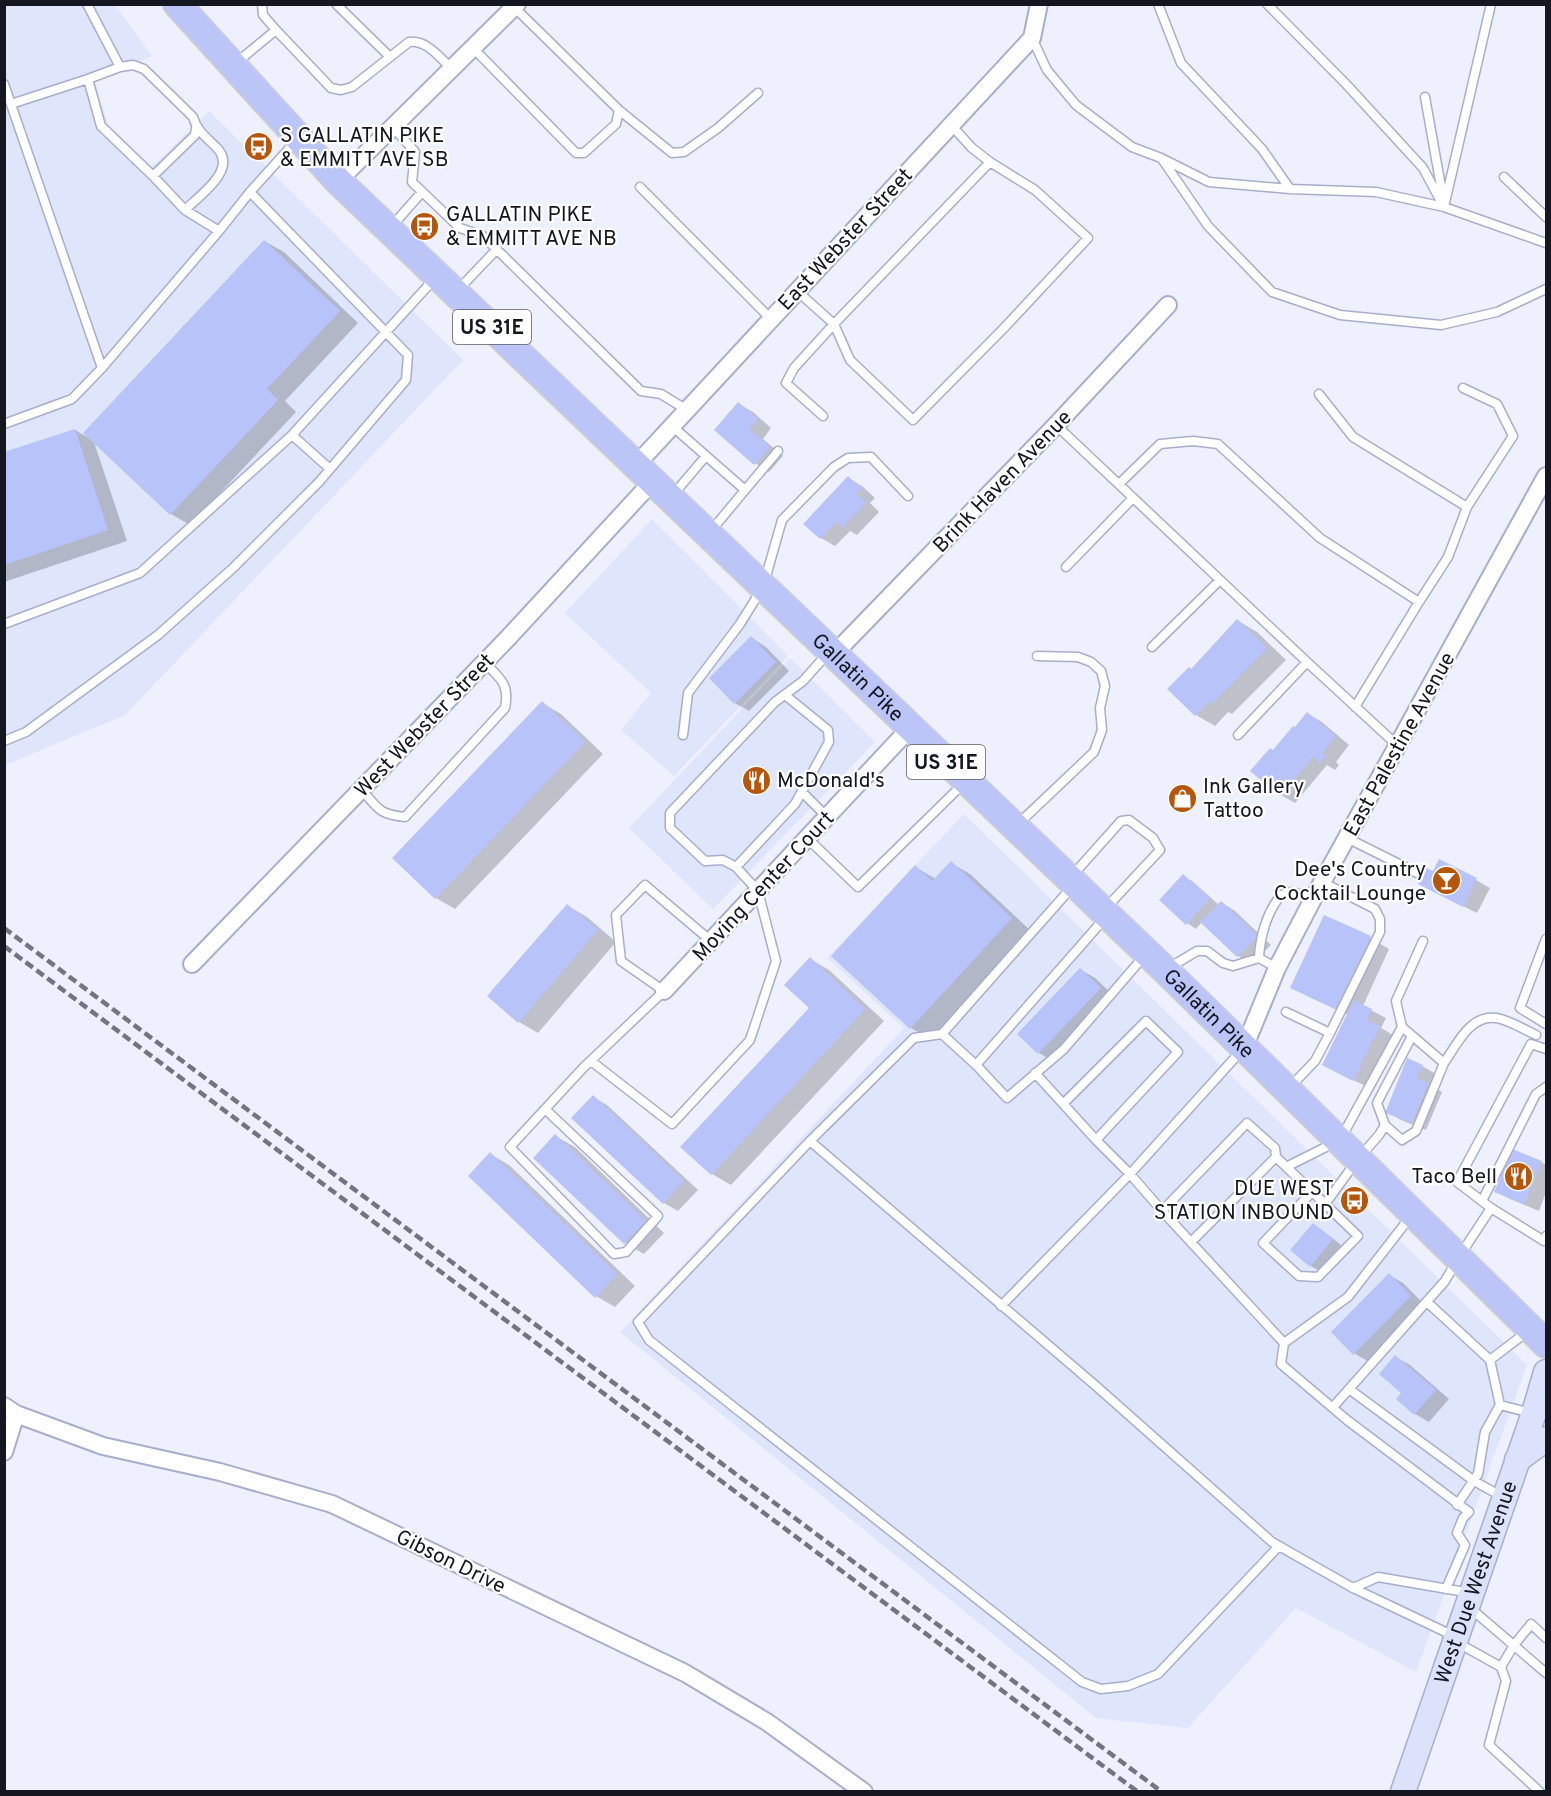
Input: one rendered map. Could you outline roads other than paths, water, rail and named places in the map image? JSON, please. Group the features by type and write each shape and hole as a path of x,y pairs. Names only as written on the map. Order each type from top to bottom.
{"main road":[{"name":"Gallatin Pike","path":"178,5 338,181 1288,1089 1539,1337"},
{"name":"West Due West Avenue","path":"1403,1791 1534,1413 1546,1372"},
{"path":"1517,1460 1546,1439"}],"street":[{"path":"1032,38 1039,4"},
{"path":"338,181 515,6"},
{"name":"East Webster Street","path":"653,482 672,426 1032,38"},
{"name":"Brink Haven Avenue","path":"832,652 1056,425 1168,305"},
{"name":"East Palestine Avenue","path":"1244,1048 1277,968 1314,897 1546,476"},
{"name":"West Webster Street","path":"192,964 484,662 653,482"},
{"name":"Moving Center Court","path":"664,991 910,728"},
{"path":"4,1452 10,1410"},
{"name":"Gibson Drive","path":"10,1410 106,1446 220,1472 332,1504 685,1673 766,1722 864,1791"}],"lane":[{"path":"87,4 120,67"},
{"path":"262,4 263,15 331,88 341,90 352,87 409,42 416,41 425,44 452,69"},
{"path":"336,4 390,57"},
{"path":"1158,4 1181,63 1262,149 1290,189"},
{"path":"1267,4 1347,84 1423,168 1444,207"},
{"path":"1444,207 1491,4"},
{"path":"515,6 619,110 672,153 684,152 718,128 758,93"},
{"path":"233,65 276,30"},
{"path":"1032,38 1047,70 1076,105 1132,147 1161,158 1209,183 1376,192 1444,207 1546,243"},
{"path":"473,48 576,153 584,153 616,124 619,110"},
{"path":"11,104 88,80 120,67 133,65 144,69 193,117 196,128 195,135 153,176"},
{"path":"88,80 101,126 185,210 219,231"},
{"path":"4,84 102,368"},
{"path":"1425,97 1444,207"},
{"path":"797,291 834,324 850,360 913,420 1004,328 1088,237 1035,190 972,148 951,124"},
{"path":"393,127 415,152 412,182 422,192 460,228 483,236 642,391 661,394 687,410"},
{"path":"185,210 221,174 224,160 220,151 196,128"},
{"path":"4,424 72,399 102,368 250,192 299,138"},
{"path":"1161,158 1208,225 1272,292 1340,315 1441,325 1497,312 1546,289"},
{"path":"823,416 786,383 794,368 990,162"},
{"path":"1503,177 1546,217"},
{"path":"640,187 771,319"},
{"path":"4,741 26,732 158,635 233,568 330,469 406,380 408,355 250,192"},
{"path":"389,229 422,192"},
{"path":"4,624 140,573 292,435 386,333 447,284 497,249"},
{"path":"1355,707 1448,557 1467,507 1513,436 1497,404 1463,388"},
{"path":"1319,394 1353,436 1467,507"},
{"path":"1056,425 1398,747"},
{"path":"672,426 745,490"},
{"path":"292,435 330,469"},
{"path":"1119,484 1160,444 1193,441 1218,444 1320,538 1419,602"},
{"path":"708,535 778,452"},
{"path":"653,482 706,456"},
{"path":"683,735 688,693 740,624 763,587 782,520 834,467 848,458 871,457 908,496"},
{"path":"1066,567 1132,499"},
{"path":"1152,647 1220,580"},
{"path":"591,1061 672,1124 750,1040 776,961 758,891 736,867 723,860 705,861 670,828 670,813 776,702 803,681 832,652"},
{"path":"1014,828 1094,752 1102,730 1100,708 1105,686 1101,671 1091,662 1078,657 1037,657"},
{"path":"361,789 379,810 387,815 405,817 505,708 507,695 502,681 484,662"},
{"path":"1238,735 1306,662"},
{"path":"736,867 795,804 829,742 828,730 785,695"},
{"path":"807,838 858,887 966,781"},
{"path":"802,792 827,817"},
{"path":"976,1065 1160,850 1153,838 1130,820 1120,821 1053,907 942,1034 914,1038 810,1141 638,1322 649,1340 1082,1682 1101,1689 1128,1686 1158,1674 1279,1546"},
{"path":"1347,838 1417,873"},
{"path":"1288,1089 1315,1061 1380,932 1380,919 1375,909 1322,882"},
{"path":"545,1109 658,1216 626,1252 614,1254 510,1147 545,1109 591,1061 664,991 621,961 616,915 645,885 711,941"},
{"path":"1259,958 1262,937 1274,904 1281,895 1291,892 1314,897"},
{"path":"1546,939 1520,1008 1544,1023 1530,1044 1458,1182 1491,1208 1544,1241 1546,1236"},
{"path":"1423,941 1396,1001 1402,1027 1444,1063"},
{"path":"942,1034 1007,1098 1064,1049 1156,962 1197,951 1207,951 1223,963 1233,966 1259,958 1277,968"},
{"path":"1286,1012 1330,1033"},
{"path":"1412,1036 1377,1103 1385,1125 1402,1140 1416,1131 1444,1063 1467,1029 1486,1018 1497,1017 1536,1035"},
{"path":"1063,1104 1146,1021 1178,1053 1096,1140"},
{"path":"1325,1204 1402,1027"},
{"path":"1530,1044 1546,1049"},
{"path":"1001,1306 1130,1174 1244,1048"},
{"path":"1035,1074 1284,1343"},
{"path":"1482,1201 1536,1094 1546,1087"},
{"path":"1162,1211 1247,1123 1275,1148 1275,1157 1191,1242"},
{"path":"1286,1167 1349,1150 1379,1135 1385,1125"},
{"path":"810,1141 1096,1386 1272,1542 1353,1588 1456,1639 1501,1667 1506,1681 1489,1745 1540,1791"},
{"path":"1275,1157 1313,1191 1358,1236 1318,1277 1299,1276 1263,1243 1313,1191"},
{"path":"1333,1407 1445,1281 1491,1208"},
{"path":"1413,1213 1348,1297 1284,1343 1281,1364 1457,1505 1469,1512 1463,1518 1457,1533 1465,1545 1446,1589"},
{"path":"1427,1302 1490,1360 1500,1405 1485,1432 1478,1474 1457,1505"},
{"path":"1490,1360 1539,1337"},
{"path":"1349,1389 1474,1480 1504,1498"},
{"path":"1500,1405 1534,1413"},
{"path":"1353,1588 1378,1577 1446,1589 1469,1599 1514,1645 1546,1673"},
{"path":"1501,1667 1514,1645 1531,1624 1546,1638"}],"railway":[{"path":"4,928 1162,1792"},
{"path":"4,946 1138,1792"}],"place":[{"name":"S GALLATIN PIKE & EMMITT AVE SB","path":"259,147"},
{"name":"GALLATIN PIKE & EMMITT AVE NB","path":"425,226"},
{"name":"McDonald's","path":"756,780"},
{"name":"Ink Gallery Tattoo","path":"1182,798"},
{"name":"Dee's Country Cocktail Lounge","path":"1447,881"},
{"name":"Taco Bell","path":"1518,1176"},
{"name":"DUE WEST STATION INBOUND","path":"1355,1200"}]}
